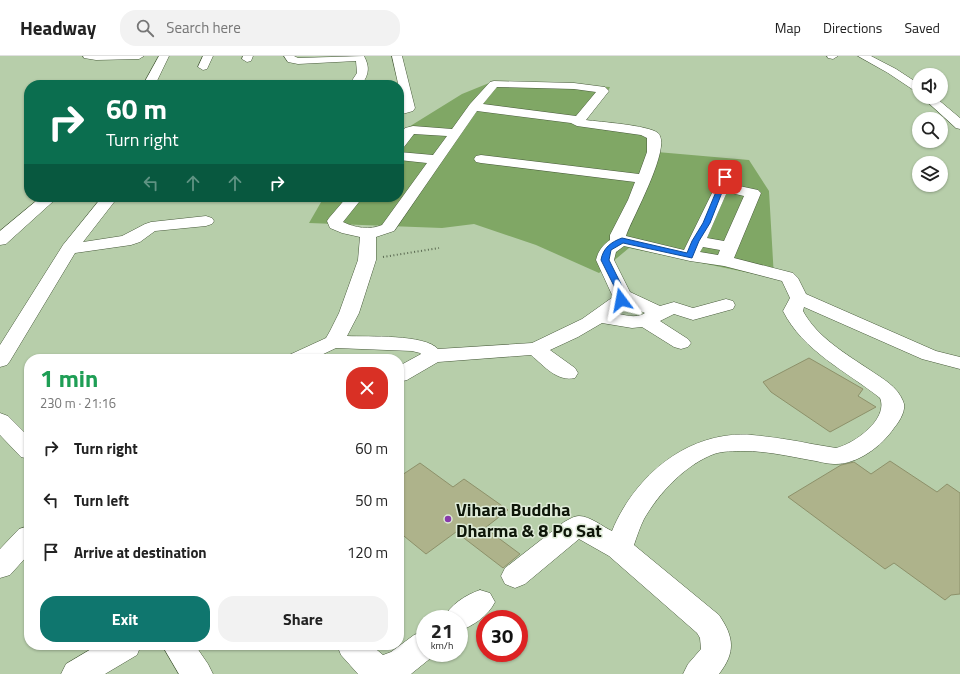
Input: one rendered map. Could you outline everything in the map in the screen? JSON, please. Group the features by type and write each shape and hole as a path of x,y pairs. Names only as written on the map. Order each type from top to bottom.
{"street":[{"path":"88,56 139,56"},
{"path":"151,80 164,56"},
{"path":"203,67 208,56"},
{"path":"289,56 292,60 298,61 361,59 363,74 361,80"},
{"path":"397,56 403,80"},
{"path":"863,56 892,71 912,84"},
{"path":"350,202 334,220 334,223 339,226 368,233 382,231 388,228 474,107 493,84 574,86 603,89 579,120"},
{"path":"404,86 409,108 404,110"},
{"path":"936,104 960,125"},
{"path":"474,107 579,120"},
{"path":"579,120 577,122 581,124 634,124 652,136 654,152 636,200 618,235 618,239 622,241"},
{"path":"404,138 410,131 413,130 456,133"},
{"path":"404,157 436,160"},
{"path":"481,159 643,179"},
{"path":"727,254 729,208 722,187 728,167"},
{"path":"693,249 706,223 753,193 722,187"},
{"path":"0,240 44,202"},
{"path":"0,361 69,249 106,202"},
{"path":"69,249 125,241 134,238 151,227 206,221"},
{"path":"333,342 340,332 348,313 367,260 368,233"},
{"path":"681,343 652,317 645,306 623,296 605,260 606,253 609,248 622,241 727,254 788,277 799,298 929,355 960,363"},
{"path":"404,372 433,356 536,349 589,323 597,316 617,304 623,296"},
{"path":"619,548 634,512 651,490 668,472 686,459 704,449 740,442 836,456 856,450 878,433 888,422 892,413 894,403 893,399 878,384 825,347 805,330 795,318 793,311 799,298"},
{"path":"597,316 620,321 652,317 674,308 693,314 726,305"},
{"path":"307,354 333,342 413,345 427,349 433,356"},
{"path":"536,349 567,373"},
{"path":"0,421 24,446"},
{"path":"515,576 573,529 579,526 619,548 708,624 717,639 714,653 710,662 699,674"},
{"path":"0,567 24,541"},
{"path":"77,674 118,650"},
{"path":"180,650 197,674"},
{"path":"357,650 375,669 382,671 398,666 416,652"}],"path":[{"path":"367,260 439,248"}],"green space":[{"path":"494,81 610,87 582,122 647,131 657,152 749,160 769,191 774,278 629,248 599,273 536,245 474,224 442,228 309,223 321,202 404,202 404,130 462,94"}],"building":[{"path":"809,358 863,389 858,396 876,407 830,432 771,392 763,382"},
{"path":"890,461 937,492 947,484 960,493 960,594 951,595 945,600 894,563 885,569 788,497 841,465 854,462 871,474"},
{"name":"Vihara Buddha Dharma & 8 Po Sat","path":"420,463 453,487 464,479 508,510 485,528 520,554 503,568 456,532 426,554 404,536 404,474"}],"place":[{"name":"Vihara Buddha Dharma & 8 Po Sat","path":"448,519"}],"route":[{"path":"621,300 623,296 605,260 606,253 609,248 622,241 690,256 722,187 725,177"}]}
